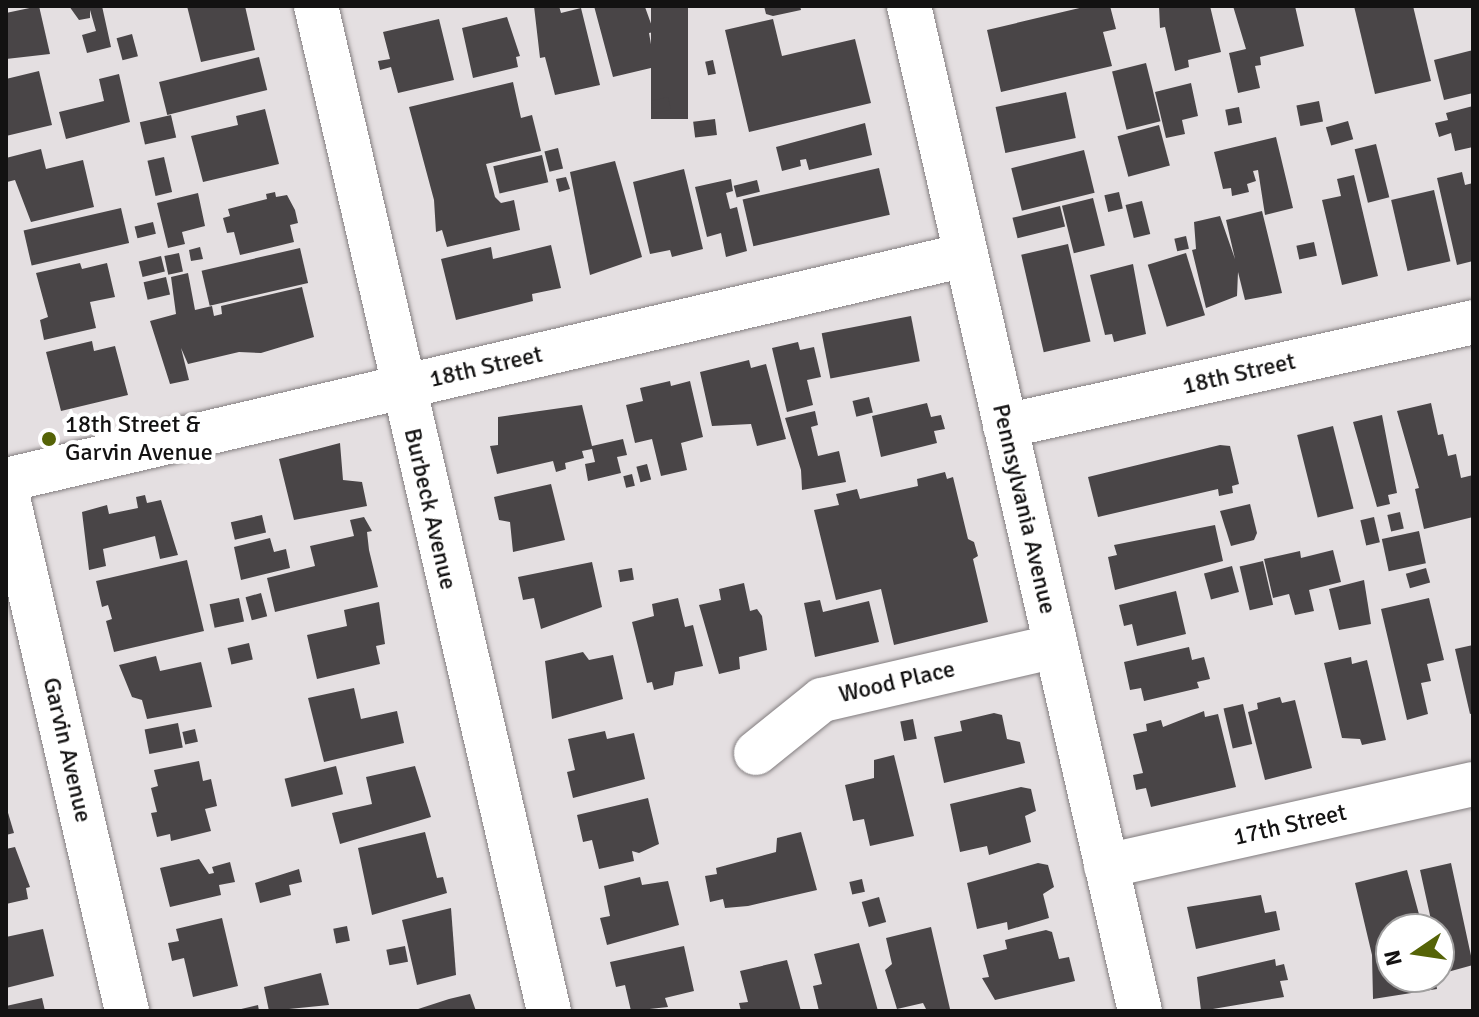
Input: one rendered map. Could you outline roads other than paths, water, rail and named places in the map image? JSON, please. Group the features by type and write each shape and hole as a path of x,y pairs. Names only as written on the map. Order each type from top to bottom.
{"street":[{"name":"Burbeck Avenue","path":"316,6 401,387 549,1011"},
{"name":"Pennsylvania Avenue","path":"909,6 1140,1011"},
{"name":"18th Street","path":"6,480 965,255"},
{"name":"18th Street","path":"1005,426 1473,322"},
{"name":"Garvin Avenue","path":"6,489 127,1011"},
{"name":"Wood Place","path":"756,753 822,700 1056,646"},
{"name":"17th Street","path":"1106,866 1473,784"}],"place":[{"name":"18th Street & Garvin Avenue","path":"49,439"}]}
